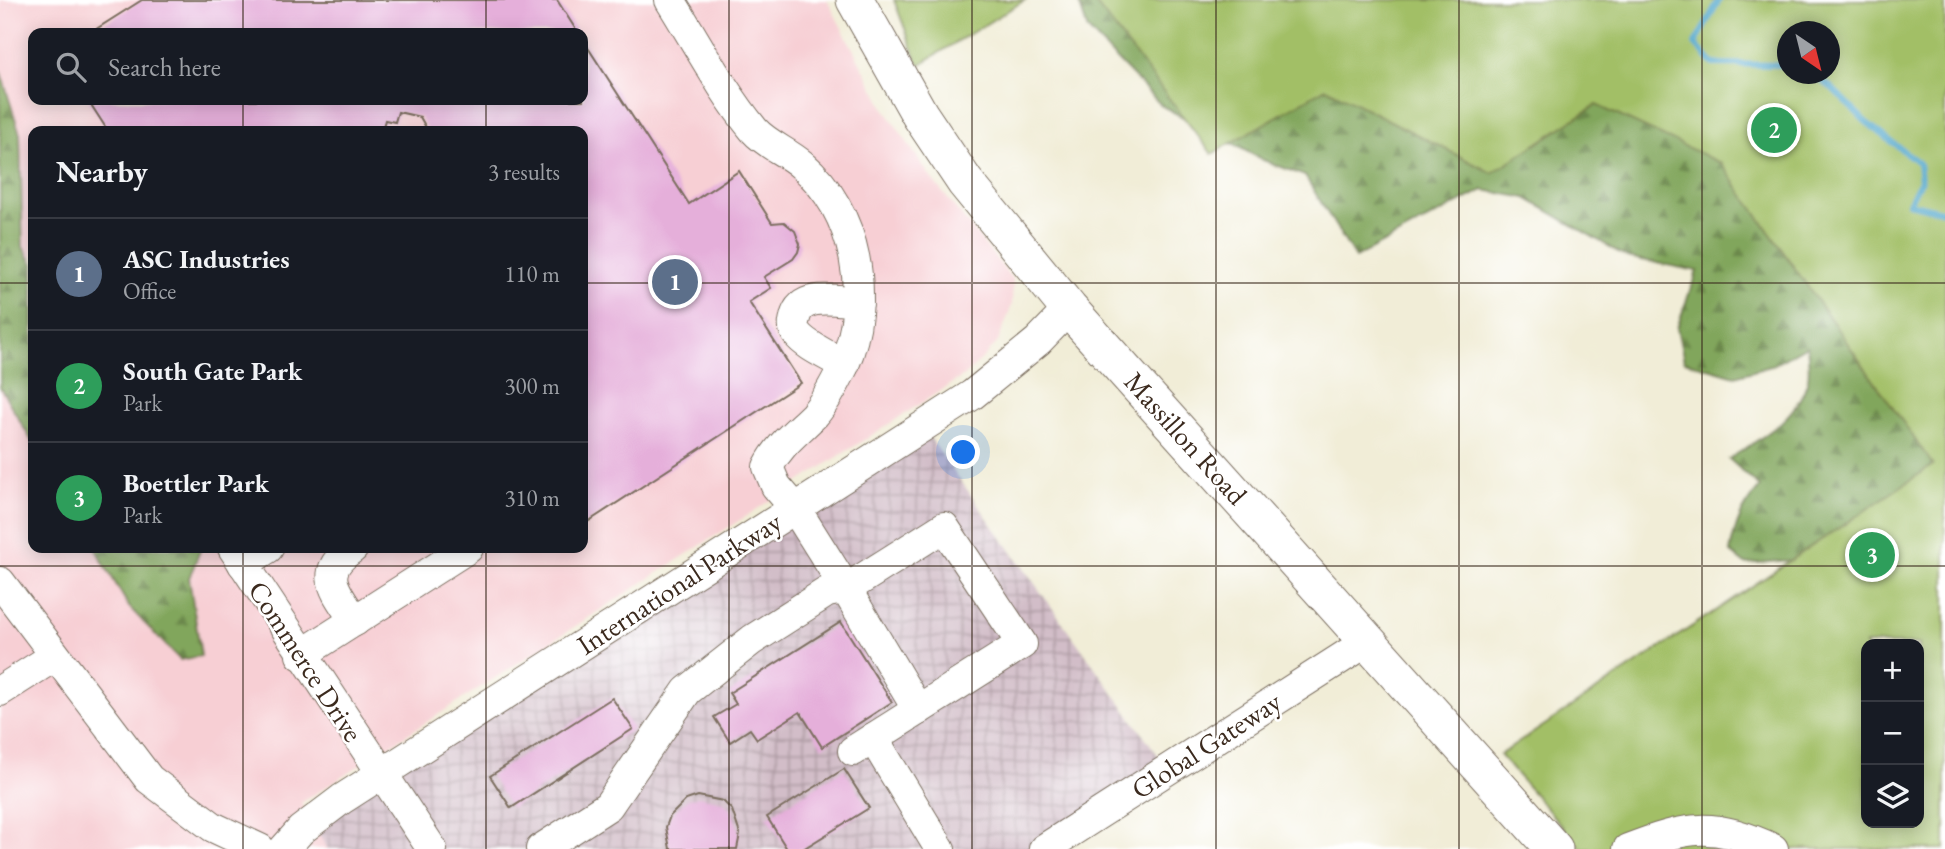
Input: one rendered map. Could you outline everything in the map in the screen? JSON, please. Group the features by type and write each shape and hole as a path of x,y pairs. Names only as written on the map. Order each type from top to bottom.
{"main road":[{"name":"Massillon Road","path":"855,0 920,115 965,182 1069,309 1368,641 1547,847"}],"street":[{"path":"670,0 755,132 803,166 832,200 850,237 859,273 853,340 844,365 816,413 776,452 768,467 776,486 795,508 918,710"},
{"path":"844,365 797,335 793,325 796,312 806,302 819,299 858,302"},
{"name":"International Parkway","path":"284,849 320,813 972,395 1028,349 1069,309"},
{"path":"541,849 608,806 687,691 752,640 827,592 846,589 944,527 1022,644 863,745 940,849"},
{"path":"345,553 331,569 331,579 355,621"},
{"path":"301,655 460,553"},
{"name":"Commerce Drive","path":"238,556 380,775 432,849"},
{"path":"0,582 10,616 55,656 149,779 213,827 260,849"},
{"name":"Global Gateway","path":"1044,849 1368,641"},
{"path":"0,691 55,656"},
{"path":"1628,849 1698,828 1760,843"},
{"path":"1719,849 1760,843"}],"shaded area":[{"path":"0,0 827,0 886,111 932,179 1013,280 1012,305 998,342 968,373 301,803 329,849 0,849"},
{"path":"922,427 1168,769 1044,849 328,849 311,822"}],"green space":[{"path":"894,0 1025,0 919,65"},
{"path":"1078,0 1945,0 1945,791 1924,672 1924,639 1863,639 1817,558 1745,564 1730,552 1740,517 1760,487 1729,459 1777,426 1796,405 1808,379 1807,346 1771,366 1735,376 1684,361 1677,328 1697,271 1627,257 1526,198 1483,190 1355,258 1305,176 1263,160 1162,106 1088,30"},
{"path":"1093,0 1945,0 1945,849 1582,849 1500,755 1933,465 1721,163 1596,105 1492,173 1326,88 1212,154"},
{"path":"0,70 20,134 23,247 28,256 28,435 0,387"},
{"path":"98,553 199,553 189,578 201,656 180,660 129,607"}],"building":[{"path":"142,0 557,0 575,28 98,28"},
{"path":"588,48 689,204 739,171 772,223 784,222 795,231 800,244 798,252 793,259 764,277 771,288 749,302 801,383 588,522 588,126 425,126 420,117 398,112 395,122 385,120 383,126 105,126 91,105 588,105"},
{"path":"841,622 892,702 822,747 800,712 757,739 750,729 730,742 714,717 736,704 729,693"},
{"path":"612,698 633,729 511,808 490,776"},
{"path":"844,769 869,808 803,849 787,849 767,817"},
{"path":"698,796 723,801 732,810 740,834 737,849 670,849 666,827 670,816 686,800"}],"waterway":[{"path":"1719,0 1695,44 1713,64 1777,65"},
{"path":"1826,84 1866,122 1919,163 1921,180 1909,203 1945,212"}],"place":[{"name":"South Gate Park","path":"1774,130"},
{"name":"ASC Industries","path":"675,282"},
{"name":"Boettler Park","path":"1872,555"}]}
